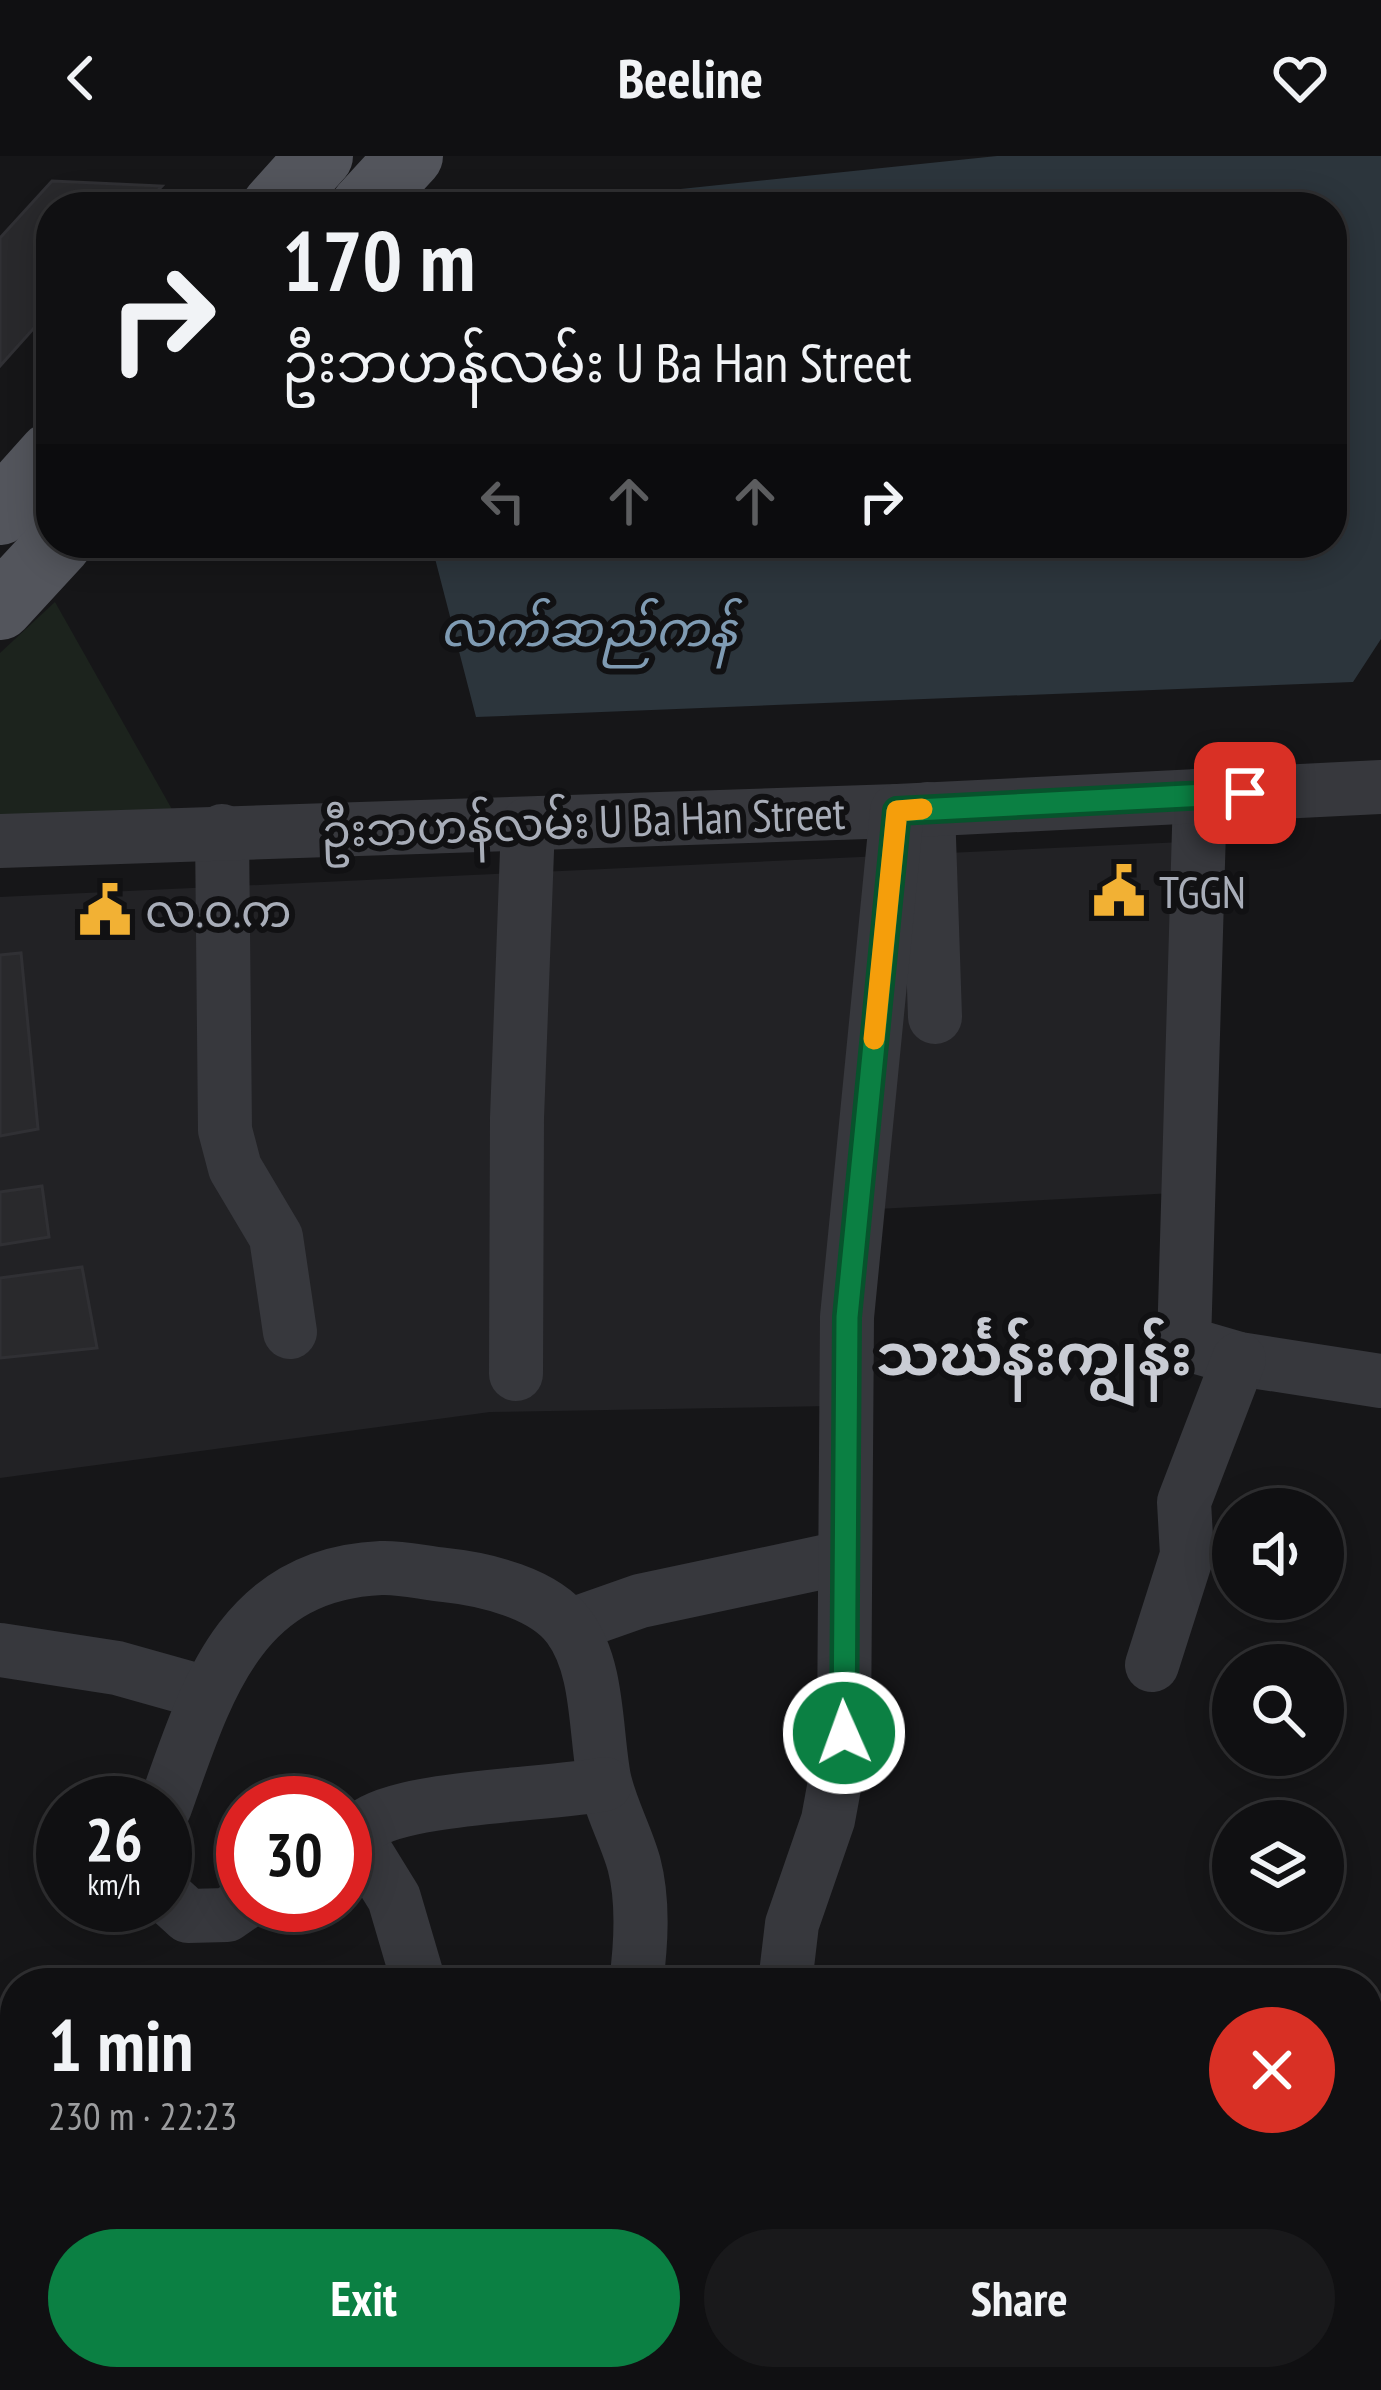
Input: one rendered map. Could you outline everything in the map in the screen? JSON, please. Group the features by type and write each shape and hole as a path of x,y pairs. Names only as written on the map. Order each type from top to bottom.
{"main road":[{"path":"377,192 410,156"},
{"path":"0,512 36,472"},
{"path":"0,607 45,558"}],"street":[{"name":"ဦးဘဟန်လမ်း U Ba Han Street","path":"0,842 913,810 1381,787"},
{"path":"1200,794 1184,1343 1239,1359 1381,1381"},
{"path":"913,810 935,1017"},
{"path":"787,1968 792,1924 828,1820 844,1733 847,1317 913,810"},
{"path":"516,1374 517,1118 528,824"},
{"path":"222,831 226,1130 235,1168 276,1238 290,1332"},
{"path":"1152,1665 1187,1555 1184,1502 1239,1359"},
{"path":"568,1625 640,1601 842,1558"},
{"path":"176,1776 206,1693 264,1610 322,1578 382,1568 461,1577 526,1595 568,1625 590,1675 605,1784 635,1868 641,1943 638,1968"},
{"path":"0,1650 117,1669 206,1693"},
{"path":"372,1824 420,1806 605,1784"},
{"path":"372,1869 394,1898 415,1968"}],"shaded area":[{"path":"55,602 182,827 0,827 0,653"},
{"path":"1183,842 1174,1193 840,1211 829,1406 490,1412 0,1478 0,897"}],"water":[{"name":"လက်ဆည်ကန်","path":"997,156 1381,156 1381,639 1353,682 476,717 435,558 1347,558 1347,192 653,192"}],"building":[{"path":"52,181 162,186 156,192 42,192"},
{"path":"36,199 36,326 0,366 0,238"},
{"path":"21,953 38,1129 0,1136 0,955"},
{"path":"42,1186 49,1237 0,1245 0,1192"},
{"path":"82,1267 97,1348 0,1358 0,1278"}],"slow traffic":[{"path":"874,1039 897,811 922,809"}],"place":[{"name":"TGGN","path":"1119,891"},
{"name":"လ.၀.က","path":"105,910"}],"district":[{"name":"သင်္ဃန်းကျွန်း","path":"1034,1354"}],"route":[{"path":"844,1733 847,1317 897,811 1245,793"}]}
